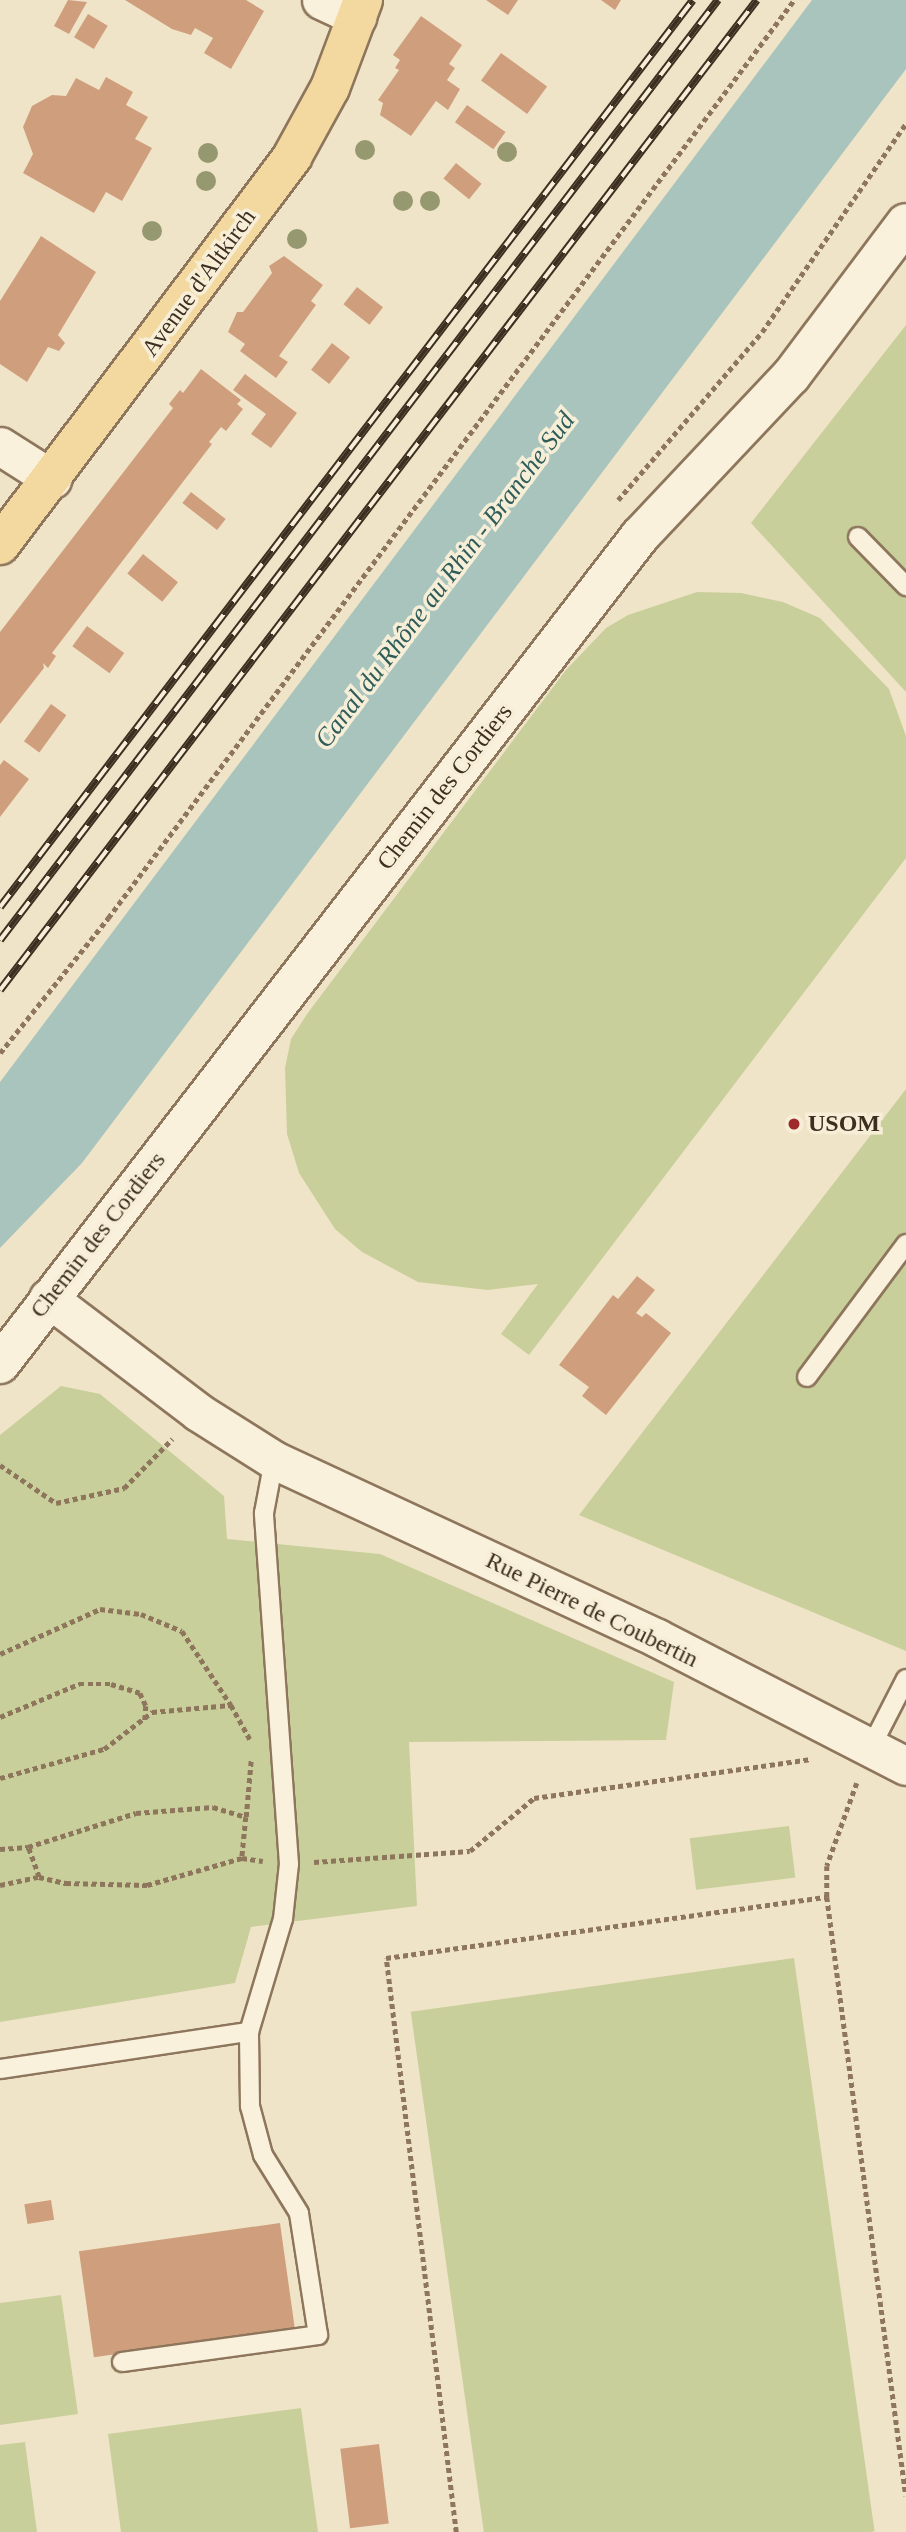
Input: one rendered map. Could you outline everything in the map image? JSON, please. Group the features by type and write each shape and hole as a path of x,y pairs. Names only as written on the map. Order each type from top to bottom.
{"main road":[{"name":"Avenue d'Altkirch","path":"0,545 292,157 330,88 360,9"}],"street":[{"path":"321,0 360,9"},
{"name":"Chemin des Cordiers","path":"0,1364 48,1298 640,536 791,376 906,223"},
{"path":"0,446 52,479"},
{"name":"Rue Pierre de Coubertin","path":"48,1298 198,1412 274,1460 657,1639 869,1751 906,1766"}],"lane":[{"path":"858,537 906,586"},
{"path":"807,1377 906,1244"},
{"path":"122,2362 318,2335 301,2222 263,2155 250,2106 249,2032 283,1919 289,1864 264,1513 274,1460"},
{"path":"869,1751 906,1679"},
{"path":"0,2069 249,2032"}],"path":[{"path":"0,1053 108,918 794,0"},
{"path":"0,1465 56,1503 124,1488 198,1412"},
{"path":"0,1654 100,1609 141,1614 182,1631 231,1705 252,1743 242,1858"},
{"path":"0,1717 79,1684 110,1684 140,1693 146,1706 145,1721"},
{"path":"0,1778 104,1749 145,1721 152,1713 231,1705"},
{"path":"0,1885 39,1877 66,1883 147,1885 242,1858 289,1864 470,1851 534,1798 869,1751 827,1867 827,1897 906,2496"},
{"path":"0,1849 28,1847 136,1813 213,1807 246,1817"},
{"path":"28,1847 39,1877"},
{"path":"456,2532 386,1958 827,1897"}],"green space":[{"path":"906,325 906,692 751,523"},
{"path":"697,592 741,593 783,602 820,618 889,689 906,736 906,858 529,1355 501,1334 538,1284 488,1290 418,1282 362,1252 335,1229 299,1173 287,1134 285,1068 291,1039 307,1014 566,670 606,628 628,615"},
{"path":"906,1089 906,1651 579,1515"},
{"path":"61,1386 100,1394 224,1496 227,1539 380,1554 674,1682 666,1740 409,1742 417,1906 251,1927 235,1983 0,2022 0,1435"},
{"path":"789,1826 795,1878 696,1890 690,1838"},
{"path":"794,1958 875,2531 484,2532 411,2012"},
{"path":"61,2295 78,2414 0,2425 0,2303"},
{"path":"301,2408 318,2532 121,2532 108,2434"},
{"path":"25,2442 37,2532 0,2532 0,2445"}],"water":[{"name":"Canal du Rhône au Rhin - Branche Sud","path":"812,0 906,0 906,69 82,1163 0,1248 0,1082"}],"building":[{"path":"68,0 87,2 69,34 54,26"},
{"path":"125,0 246,0 264,11 231,69 204,53 213,38 195,28 191,35 172,29"},
{"path":"486,0 518,0 508,15"},
{"path":"601,0 621,0 615,10"},
{"path":"88,14 108,26 94,49 74,37"},
{"path":"421,16 462,45 449,64 455,68 447,80 460,89 448,110 436,101 411,136 380,115 383,103 378,100 399,70 395,68 400,60 393,55"},
{"path":"501,53 547,87 527,114 481,81"},
{"path":"106,77 133,92 126,105 148,117 135,139 152,148 122,201 106,192 94,213 23,173 33,154 23,127 32,106 52,95 66,96 76,78 99,90"},
{"path":"467,105 506,132 493,149 455,122"},
{"path":"456,163 482,184 469,199 443,179"},
{"path":"41,236 96,272 58,335 65,343 59,351 48,347 27,382 0,364 0,301"},
{"path":"284,256 323,285 311,301 316,305 279,356 288,362 276,378 240,351 245,344 228,332 237,312 243,312 272,273 269,266"},
{"path":"357,287 383,307 369,325 343,304"},
{"path":"332,343 350,357 329,384 311,370"},
{"path":"201,369 241,400 237,404 243,409 226,431 221,427 209,442 212,444 52,653 56,656 48,668 43,663 44,668 0,724 0,632 173,408 169,404 180,390 183,393"},
{"path":"245,374 297,413 271,448 251,434 266,414 233,390"},
{"path":"191,492 226,519 217,530 182,503"},
{"path":"143,554 178,582 162,602 127,573"},
{"path":"87,626 124,653 110,673 72,646"},
{"path":"51,704 66,715 39,752 24,741"},
{"path":"4,760 29,779 0,817 0,765"},
{"path":"637,1276 655,1290 636,1313 642,1317 646,1313 671,1333 606,1415 582,1396 589,1387 559,1365 613,1295 618,1299"},
{"path":"51,2200 54,2220 27,2224 24,2204"},
{"path":"280,2223 295,2329 94,2357 79,2251"},
{"path":"379,2444 389,2523 350,2528 340,2449"}],"railway":[{"path":"0,907 693,0"},
{"path":"0,940 718,0"},
{"path":"0,990 757,0"}],"place":[{"name":"USOM","path":"794,1124"}]}
